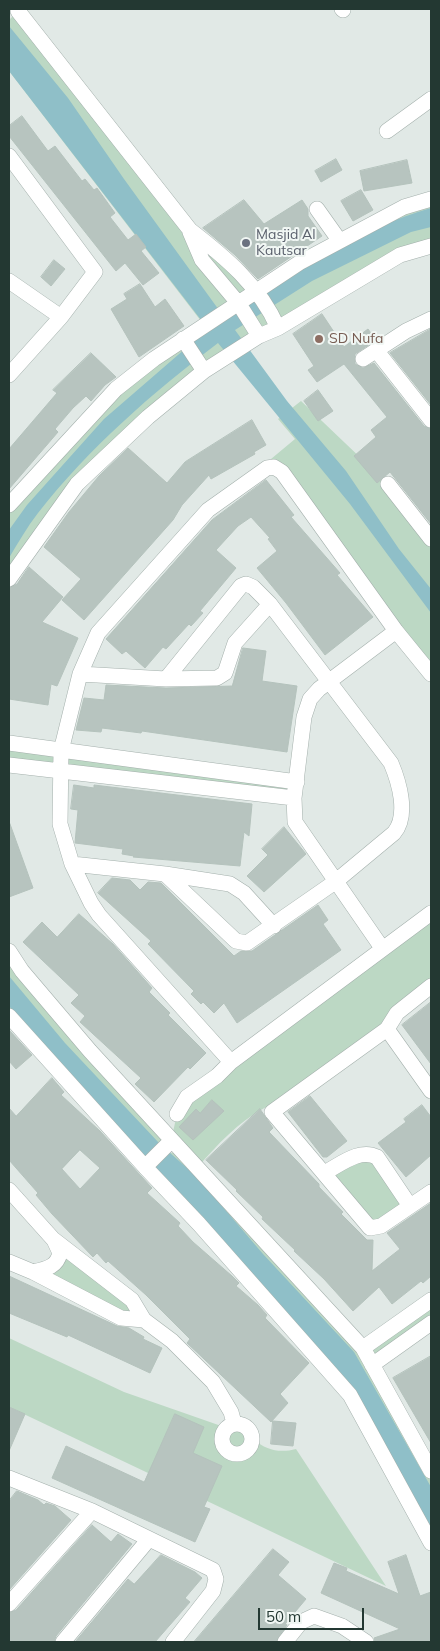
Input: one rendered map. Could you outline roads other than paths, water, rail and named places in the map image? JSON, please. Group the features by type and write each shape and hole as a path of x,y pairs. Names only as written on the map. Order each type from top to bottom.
{"street":[{"path":"16,13 190,230 216,251 259,294 275,321"},
{"path":"387,131 431,98"},
{"path":"9,156 94,270 95,275 61,317 10,371"},
{"path":"9,505 116,389 224,312 241,307 299,263 404,207 431,199"},
{"path":"317,209 339,240"},
{"path":"190,230 202,260 241,307 257,331"},
{"path":"9,579 77,484 148,417 204,371 228,357 257,331 275,321 400,255 431,246"},
{"path":"9,281 61,317"},
{"path":"363,359 406,331 431,319"},
{"path":"184,342 204,371"},
{"path":"376,350 431,420"},
{"path":"231,1062 99,915 72,864 60,824 61,751 80,674 98,633 202,518 267,468 274,468 282,472 396,630 431,674"},
{"path":"388,484 431,539"},
{"path":"165,874 236,941 247,943 335,882 394,833 400,826 402,816 399,784 391,762 270,604 253,587 246,584 242,586 166,679"},
{"path":"80,674 166,679 217,678 223,675 235,644 270,604"},
{"path":"382,948 297,827 294,798 304,717 314,693 396,630"},
{"path":"9,742 61,751 297,782"},
{"path":"156,781 159,764"},
{"path":"9,765 294,798"},
{"path":"72,864 165,874 230,884 244,893 274,926"},
{"path":"177,1114 187,1097 217,1076 231,1062 431,913"},
{"path":"9,951 22,971 168,1144 363,1348 431,1471"},
{"path":"431,986 397,1013 387,1029 272,1112 370,1228 381,1226 431,1192"},
{"path":"9,1016 148,1164 350,1396 431,1543"},
{"path":"387,1029 431,1091"},
{"path":"148,1164 168,1144"},
{"path":"324,1173 361,1153 368,1152 377,1157 410,1206"},
{"path":"9,1190 53,1239 132,1300 144,1320 172,1341 213,1382 231,1412 234,1423"},
{"path":"33,1272 49,1269 59,1260 60,1253 53,1239"},
{"path":"9,1262 33,1272 121,1318 144,1320"},
{"path":"363,1348 426,1303 431,1323 372,1365"},
{"path":"9,1479 92,1511 213,1570 216,1579 213,1591 174,1642"},
{"path":"9,1604 92,1511"},
{"path":"63,1642 148,1539"},
{"path":"285,1642 300,1622 314,1616 342,1626 366,1642"}],"water":[{"path":"9,26 68,98 224,317 325,255 378,228 431,208 431,227 411,232 312,281 235,330 287,401 346,471 399,549 431,589 431,613 350,504 218,343 122,422 78,466 34,518 9,558 9,530 27,505 104,419 208,329 9,71"},
{"path":"9,976 65,1043 159,1143 198,1178 263,1254 354,1352 431,1487 431,1538 353,1395 9,1006"}],"place":[{"name":"Masjid Al Kautsar","path":"246,243"},
{"name":"SD Nufa","path":"319,339"}]}
